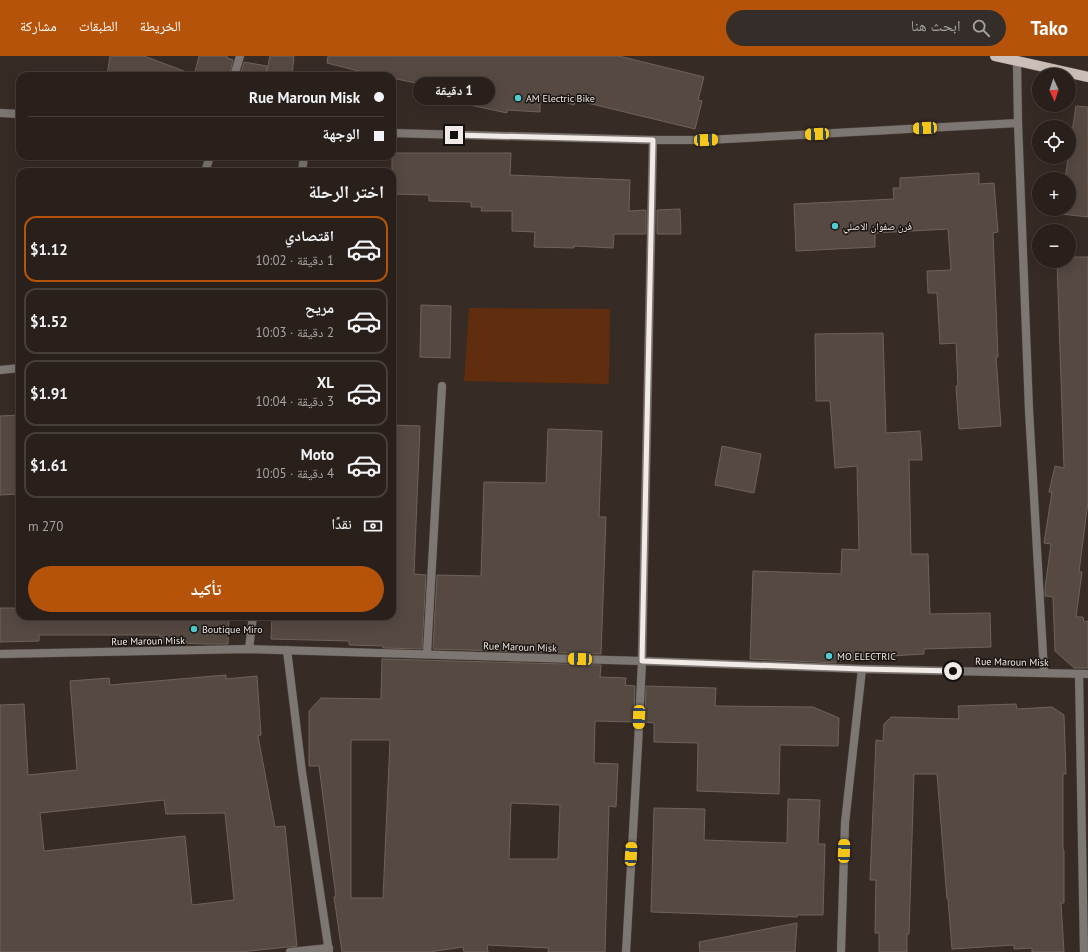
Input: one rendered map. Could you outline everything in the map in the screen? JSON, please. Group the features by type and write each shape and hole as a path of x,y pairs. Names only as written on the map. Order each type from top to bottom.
{"main road":[{"path":"995,56 1088,77"}],"street":[{"path":"235,72 240,56"},
{"path":"1018,61 1018,123 1029,402 1044,672"},
{"path":"0,113 16,114"},
{"path":"396,133 706,140 1018,123"},
{"path":"626,952 642,661 653,140"},
{"path":"0,370 16,368"},
{"path":"427,654 442,386"},
{"path":"249,648 252,620"},
{"name":"Rue Maroun Misk","path":"0,654 249,648 862,669 1088,674"},
{"path":"287,650 302,772 329,950 290,952"},
{"path":"841,952 845,823 862,669"},
{"path":"1079,674 1084,952"}],"shaded area":[{"path":"469,308 610,309 609,384 464,381"}],"building":[{"path":"110,56 144,56 187,72 108,72"},
{"path":"199,56 227,56 227,58 233,60 230,72 195,72"},
{"path":"270,56 294,56 292,72 267,72"},
{"path":"328,56 619,56 704,77 698,100 702,101 695,129 575,100 574,105 540,95 540,112 507,110 507,113 442,99 444,89 396,79 396,72 362,72 327,63"},
{"path":"244,62 267,66 266,72 241,72"},
{"path":"1076,106 1088,107 1088,217 1076,216 1076,172 1066,172 1067,164 1076,164 1076,120 1074,120"},
{"path":"396,153 511,153 510,175 630,180 629,211 646,210 646,234 614,234 613,248 574,246 574,248 534,247 535,232 512,231 512,211 481,211 482,207 471,207 471,202 429,201 429,195 396,194 396,168 392,168 392,160 396,160"},
{"path":"979,173 979,184 994,183 998,232 993,233 998,357 996,357 1001,426 959,429 956,386 958,386 956,343 940,344 937,293 928,293 927,271 951,270 948,229 875,233 875,247 796,251 794,204 894,199 893,188 900,188 900,178"},
{"path":"680,209 681,234 657,234 657,210"},
{"path":"1076,257 1088,257 1088,502 1079,572 1082,572 1076,617 1083,617 1084,622 1088,621 1088,668 1074,668 1055,651 1053,597 1045,596 1051,544 1044,543 1052,492 1049,492 1055,466 1064,468 1057,268 1076,268"},
{"path":"421,305 451,306 450,358 420,357"},
{"path":"883,333 886,433 920,431 922,460 909,460 911,554 928,554 930,614 990,613 991,647 924,649 924,654 873,657 873,661 836,660 836,663 750,659 753,571 841,574 842,549 859,550 857,466 835,468 830,401 816,401 815,334"},
{"path":"16,415 16,494 0,495 0,416"},
{"path":"396,425 420,426 414,574 426,575 422,649 349,645 349,641 271,639 272,620 396,620"},
{"path":"548,429 602,431 599,517 606,517 601,654 433,649 437,575 481,576 484,482 546,483"},
{"path":"722,446 761,454 754,493 715,485"},
{"path":"0,608 16,608 16,620 229,620 228,644 160,642 160,635 39,635 39,641 0,642"},
{"path":"382,659 601,665 600,677 626,678 625,685 635,686 634,722 595,721 594,763 618,764 616,807 609,806 605,952 548,952 549,948 487,945 488,952 464,952 463,947 429,952 342,952 319,766 309,766 309,711 321,698 381,699","holes":["351,740 390,740 383,898 351,898","511,803 560,805 558,859 509,859"]},
{"path":"226,675 226,679 257,676 261,735 258,736 275,827 285,826 297,946 240,952 0,952 0,705 24,704 28,775 77,770 70,681 109,678 110,685","holes":["164,800 166,814 225,813 234,900 192,905 185,836 44,851 40,813"]},
{"path":"646,686 716,688 715,706 813,707 839,718 838,746 780,745 779,794 697,791 698,743 654,742 654,723 645,722"},
{"path":"1016,704 1017,709 1052,707 1064,715 1066,774 1063,774 1064,903 1061,903 1064,952 1032,952 1032,948 1014,949 1014,945 952,949 937,774 914,774 909,934 907,934 907,952 879,952 879,933 875,933 876,880 870,880 876,740 883,741 884,724 891,717 959,719 958,706"},
{"path":"788,799 820,800 818,844 825,844 823,915 797,915 797,917 651,912 654,808 705,809 704,840 787,843"},
{"path":"797,923 795,952 700,952 699,942"}],"place":[{"name":"AM Electric Bike","path":"518,98"},
{"name":"فرن صفوان الاصلي","path":"835,226"},
{"name":"Boutique Miro","path":"194,629"},
{"name":"MO ELECTRIC","path":"829,656"}],"route":[{"path":"454,135 653,140 642,661 953,671"}]}
